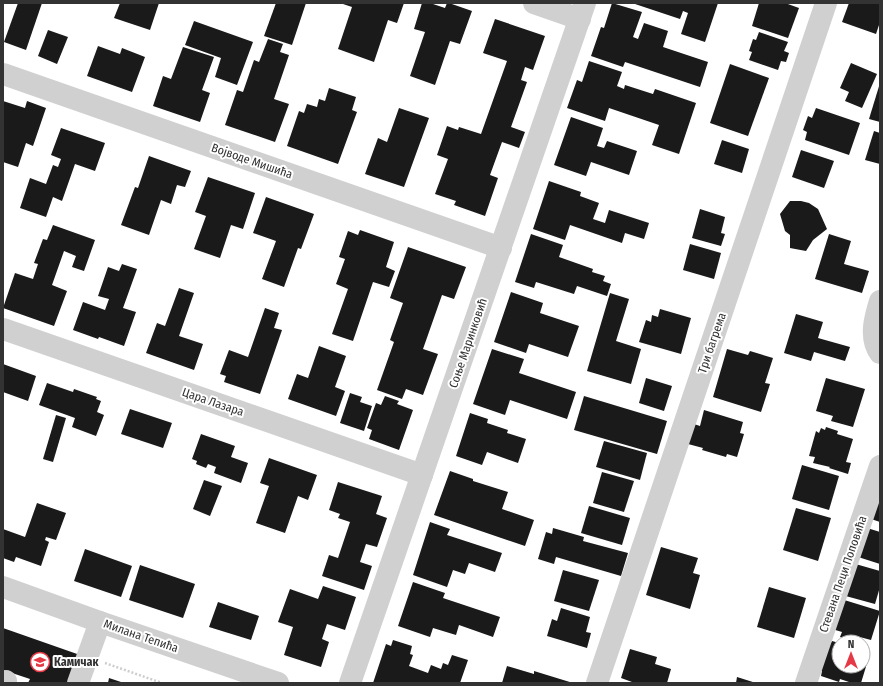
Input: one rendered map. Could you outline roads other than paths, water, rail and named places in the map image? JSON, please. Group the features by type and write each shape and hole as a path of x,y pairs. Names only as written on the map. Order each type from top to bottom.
{"street":[{"path":"534,3 583,11"},
{"name":"Три багрема","path":"597,683 826,3"},
{"name":"Соње Маринковић","path":"350,683 583,11"},
{"name":"Војводе Мишића","path":"3,74 501,248"},
{"path":"880,301 875,316 873,334 878,352 880,353"},
{"name":"Цара Лазара","path":"3,329 422,475"},
{"name":"Стевана Пеци Поповића","path":"806,683 880,466"},
{"name":"Милана Тепића","path":"3,587 278,683"},
{"path":"78,683 100,622"}],"place":[{"name":"Камичак","path":"40,662"}]}
